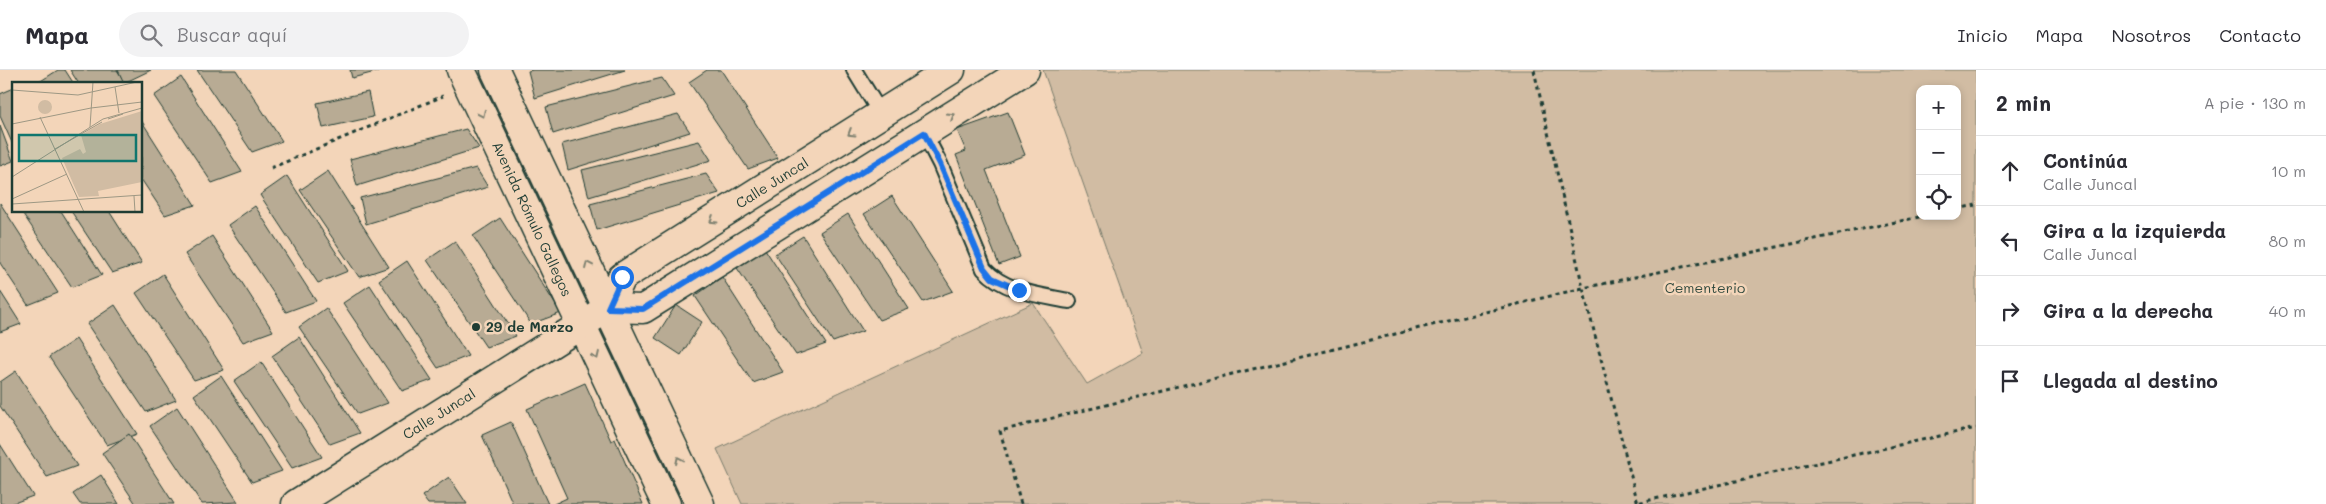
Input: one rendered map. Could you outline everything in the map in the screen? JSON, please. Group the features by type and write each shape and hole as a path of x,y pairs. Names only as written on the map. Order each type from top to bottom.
{"street":[{"path":"495,70 700,504"},
{"name":"Calle Juncal","path":"296,504 608,308 622,277 951,70"},
{"path":"608,308 643,309 1025,70"},
{"name":"Avenida Rómulo Gallegos","path":"465,78 666,504"}],"lane":[{"path":"854,70 881,114"},
{"path":"924,133 940,164 984,268 992,278 1019,290 1069,301"}],"path":[{"path":"1534,70 1583,288 1638,503"},
{"path":"270,168 465,78"},
{"path":"1961,208 1976,205"},
{"path":"1021,504 1000,431 1583,288 1916,218"},
{"path":"1632,504 1976,428"}],"green space":[{"name":"Cementerio","path":"1043,70 1976,70 1976,504 742,504 717,449 1033,303 1087,384 1143,353"}],"building":[{"path":"58,70 65,70 73,82 39,82"},
{"path":"70,70 117,70 125,82 78,82"},
{"path":"118,70 151,70 126,82 124,82"},
{"path":"197,70 236,70 282,141 252,152"},
{"path":"350,70 383,70 352,78"},
{"path":"625,70 535,98 528,71"},
{"path":"707,70 721,70 778,158 748,169 689,82"},
{"path":"181,77 242,172 212,183 154,96"},
{"path":"662,78 674,96 553,134 546,107"},
{"path":"12,89 12,143 0,116 0,94"},
{"path":"368,92 373,117 323,128 317,103"},
{"path":"1008,112 1025,155 986,170 1020,257 999,265 956,155 966,151 957,130"},
{"path":"678,114 690,132 568,170 562,144"},
{"path":"142,122 195,205 165,215 142,180"},
{"path":"0,126 12,161 0,166"},
{"path":"466,129 479,148 357,186 350,159"},
{"path":"699,141 711,160 589,197 582,170"},
{"path":"476,168 488,187 366,224 360,198"},
{"path":"328,171 389,267 359,277 300,190"},
{"path":"706,174 719,193 597,230 590,204"},
{"path":"287,176 348,271 318,283 260,195"},
{"path":"892,196 953,291 923,302 864,214"},
{"path":"0,203 58,293 28,305 0,263"},
{"path":"255,206 316,301 286,312 228,225"},
{"path":"22,212 62,212 102,275 72,287"},
{"path":"72,212 110,212 142,263 112,273"},
{"path":"848,214 909,309 879,320 820,232"},
{"path":"500,218 561,313 531,324 473,236"},
{"path":"212,236 273,331 243,342 185,254"},
{"path":"803,236 863,331 833,342 775,254"},
{"path":"455,241 516,336 486,347 427,260"},
{"path":"765,249 826,344 796,355 737,268"},
{"path":"407,261 468,356 438,368 379,280"},
{"path":"163,274 224,370 194,380 136,293"},
{"path":"722,277 783,372 753,383 695,296"},
{"path":"370,285 432,380 402,391 343,303"},
{"path":"0,291 21,324 0,332"},
{"path":"115,305 176,400 146,412 87,324"},
{"path":"676,305 702,322 681,355 655,338"},
{"path":"326,308 388,403 358,414 299,327"},
{"path":"299,337 360,433 330,444 272,356"},
{"path":"76,339 137,434 107,445 49,357"},
{"path":"261,362 322,457 292,468 234,381"},
{"path":"16,371 77,466 47,477 0,406 0,382"},
{"path":"221,376 282,471 252,482 194,395"},
{"path":"585,383 611,441 615,439 643,504 554,504 567,498 527,409"},
{"path":"177,407 238,502 202,504 150,426"},
{"path":"511,422 548,504 513,504 482,435"},
{"path":"129,434 174,504 136,504 102,453"},
{"path":"0,444 33,496 11,504 1,504"},
{"path":"101,475 119,504 80,504 73,494"},
{"path":"449,477 467,504 428,504 422,496"}],"place":[{"name":"29 de Marzo","path":"476,327"}],"route":[{"path":"622,277 608,308 643,309 924,133 940,164 984,268 992,278 1019,290"}]}
